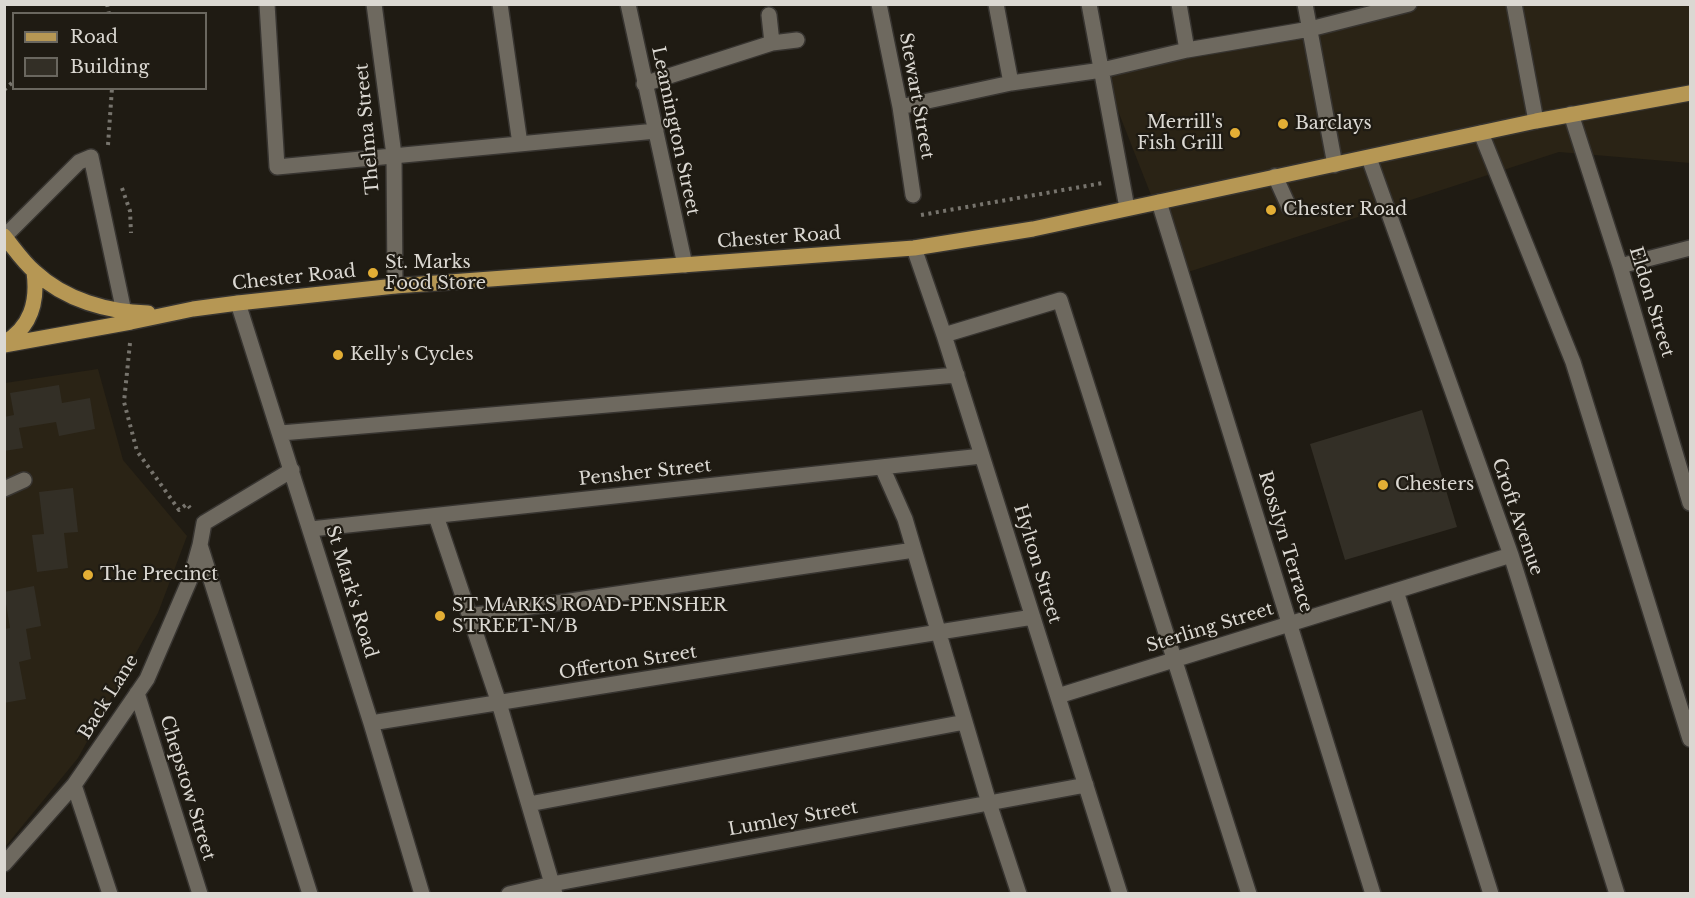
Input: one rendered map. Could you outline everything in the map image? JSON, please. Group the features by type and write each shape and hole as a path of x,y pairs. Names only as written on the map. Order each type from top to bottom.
{"main road":[{"name":"Chester Road","path":"4,344 193,309 395,286 914,248 1032,229 1536,121 1690,93"},
{"path":"4,236 34,272 76,298 124,312 152,314 193,309"},
{"path":"4,344 21,330 34,305 37,288 34,272"}],"street":[{"path":"267,4 277,167 656,131"},
{"name":"Thelma Street","path":"374,4 394,155 395,286"},
{"path":"500,4 520,144"},
{"name":"Leamington Street","path":"628,4 685,265"},
{"name":"Stewart Street","path":"879,4 900,107 913,195"},
{"path":"996,4 1011,83"},
{"path":"1089,4 1127,208"},
{"path":"1179,4 1187,50"},
{"path":"1305,4 1335,165"},
{"path":"900,107 1011,83 1102,70 1187,50 1310,28 1409,4"},
{"path":"1514,4 1536,121"},
{"path":"769,15 772,42"},
{"path":"644,84 772,42 797,40"},
{"name":"Eldon Street","path":"1571,114 1620,266 1690,502"},
{"path":"1481,133 1573,362 1690,740"},
{"path":"4,236 79,162 91,157 124,312"},
{"name":"Croft Avenue","path":"1369,158 1511,555 1617,894"},
{"path":"1275,176 1289,207"},
{"name":"Rosslyn Terrace","path":"1159,202 1373,894"},
{"name":"Hylton Street","path":"914,248 957,375 1120,894"},
{"path":"1620,266 1690,248"},
{"path":"944,335 1060,300 1250,894"},
{"name":"St Mark's Road","path":"238,303 311,529 422,894"},
{"path":"281,433 957,375"},
{"name":"Pensher Street","path":"311,529 982,456"},
{"path":"882,467 904,519 914,550 1015,893"},
{"name":"Back Lane","path":"4,864 74,785 147,679 191,577 204,523 292,470"},
{"path":"4,489 24,480"},
{"path":"436,516 500,703 554,889"},
{"path":"200,545 310,894"},
{"path":"470,616 914,550"},
{"name":"Sterling Street","path":"1058,696 1511,555"},
{"path":"1396,591 1491,894"},
{"name":"Offerton Street","path":"371,723 1033,617"},
{"name":"Chepstow Street","path":"137,693 200,894"},
{"path":"529,804 965,722"},
{"path":"74,785 110,894"},
{"name":"Lumley Street","path":"509,894 554,889 1086,786"}],"path":[{"path":"913,195 915,216 1122,180"}],"shaded area":[{"path":"1413,5 1690,5 1690,163 1559,152 1182,274 1102,70"},
{"name":"The Precinct","path":"98,369 123,460 187,536 158,613 78,758 5,847 5,383"}],"building":[{"path":"59,385 62,403 90,398 95,429 59,436 56,422 19,428 23,448 4,451 4,417 14,415 10,393"},
{"name":"Chesters","path":"1422,410 1457,527 1345,560 1310,444"},
{"path":"73,488 78,532 64,533 68,568 37,572 32,535 44,534 39,492"},
{"path":"34,586 41,626 26,629 31,659 19,662 26,699 4,703 4,629 10,628 4,592"}],"place":[{"name":"Barclays","path":"1283,124"},
{"name":"Merrill's Fish Grill","path":"1235,133"},
{"name":"Chester Road","path":"1271,210"},
{"name":"St. Marks Food Store","path":"373,273"},
{"name":"Kelly's Cycles","path":"338,355"},
{"name":"Chesters","path":"1383,485"},
{"name":"The Precinct","path":"88,575"},
{"name":"ST MARKS ROAD-PENSHER STREET-N/B","path":"440,616"}]}
